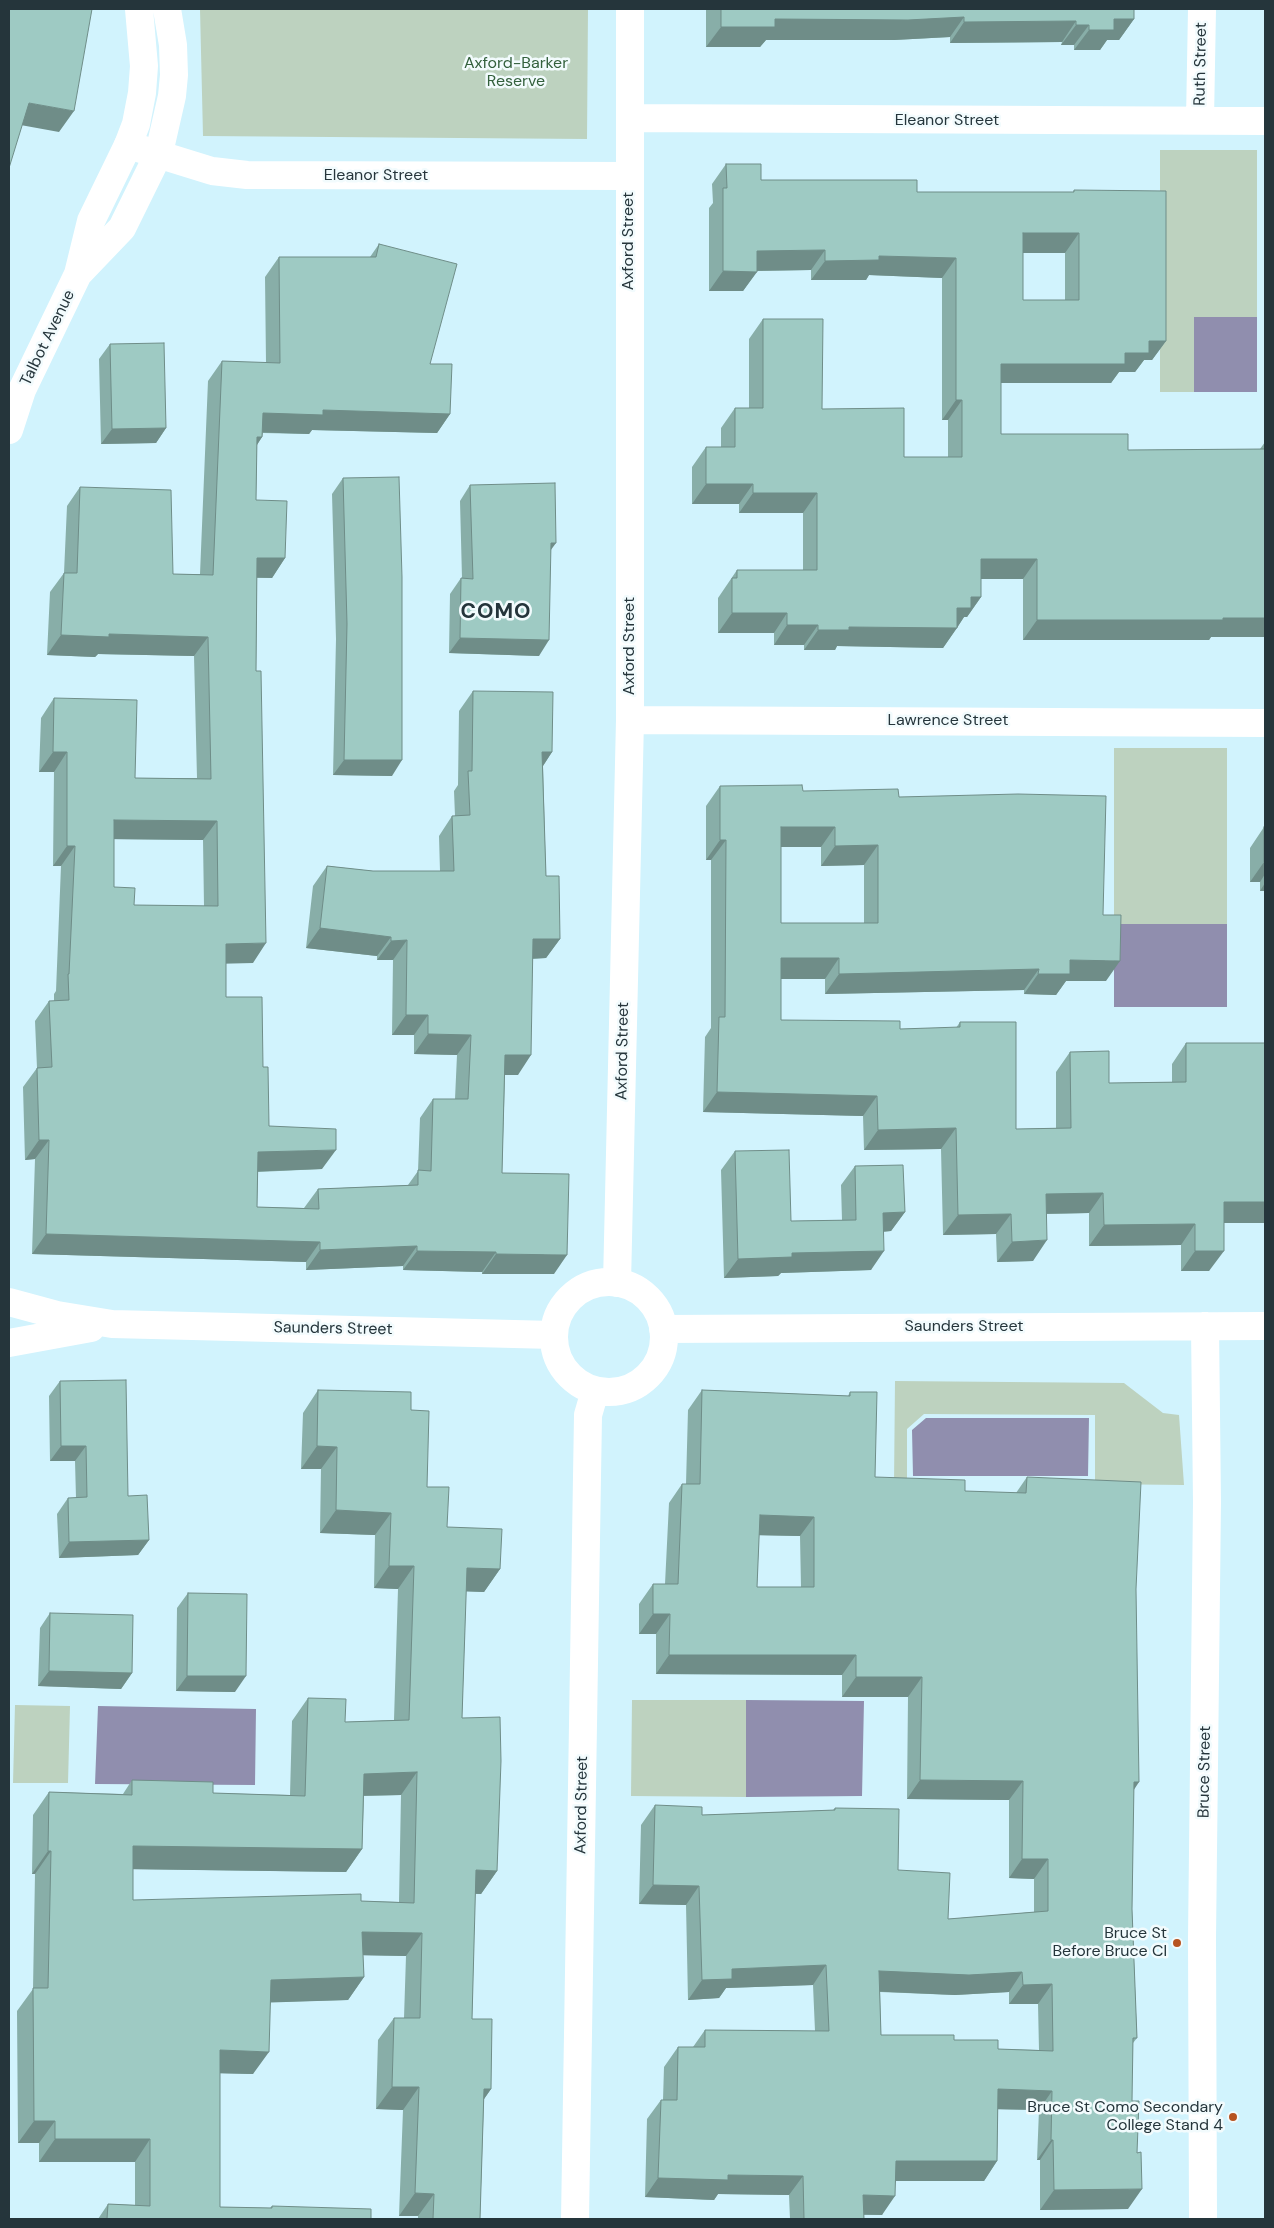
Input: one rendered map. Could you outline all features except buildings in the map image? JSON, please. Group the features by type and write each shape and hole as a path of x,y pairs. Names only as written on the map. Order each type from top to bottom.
{"street":[{"name":"Talbot Avenue","path":"9,430 22,390 78,274 91,221 128,145 136,124 142,93 143,42 139,9"},
{"name":"Talbot Avenue","path":"78,274 122,228 159,154 172,96 174,75 173,45 168,9"},
{"name":"Axford Street","path":"617,1282 630,720 630,9"},
{"name":"Ruth Street","path":"1200,120 1202,9"},
{"name":"Eleanor Street","path":"630,118 1265,121"},
{"name":"Eleanor Street","path":"128,145 212,171 247,175 629,176"},
{"name":"Lawrence Street","path":"630,720 1265,723"},
{"path":"605,1281 617,1282 624,1283 641,1292 655,1306 663,1323 664,1343 659,1361 649,1376 633,1387 614,1392 595,1391 572,1378 560,1364 553,1345 554,1326 569,1297 586,1286 605,1281"},
{"name":"Saunders Street","path":"9,1302 57,1315 112,1324 554,1335"},
{"name":"Saunders Street","path":"9,1343 112,1324"},
{"name":"Bruce Street","path":"1203,2219 1202,1938 1207,1512 1205,1326"},
{"name":"Saunders Street","path":"663,1328 1265,1326"},
{"name":"Axford Street","path":"575,2219 588,1415 595,1391"}],"green space":[{"name":"Axford-Barker Reserve","path":"200,9 588,9 587,139 203,136"},
{"path":"1160,150 1257,150 1257,317 1194,317 1194,392 1160,392"},
{"path":"1114,748 1227,748 1227,924 1114,924"},
{"path":"895,1381 1124,1383 1163,1413 1179,1415 1184,1485 1095,1484 1095,1415 924,1414 907,1429 907,1484 894,1484"},
{"path":"632,1700 746,1700 746,1797 631,1796"},
{"path":"15,1705 70,1706 68,1783 13,1783"}],"water":[{"path":"1194,317 1257,317 1257,392 1194,392"},
{"path":"1114,924 1227,924 1227,1007 1114,1007"},
{"path":"926,1418 1089,1418 1088,1476 913,1476 912,1430"},
{"path":"746,1700 864,1701 862,1796 746,1797"},
{"path":"98,1706 256,1709 255,1785 95,1784"}],"place":[{"name":"Bruce St Before Bruce Cl","path":"1177,1943"},
{"name":"Bruce St Como Secondary College Stand 4","path":"1233,2117"}],"district":[{"name":"COMO","path":"496,612"}]}
